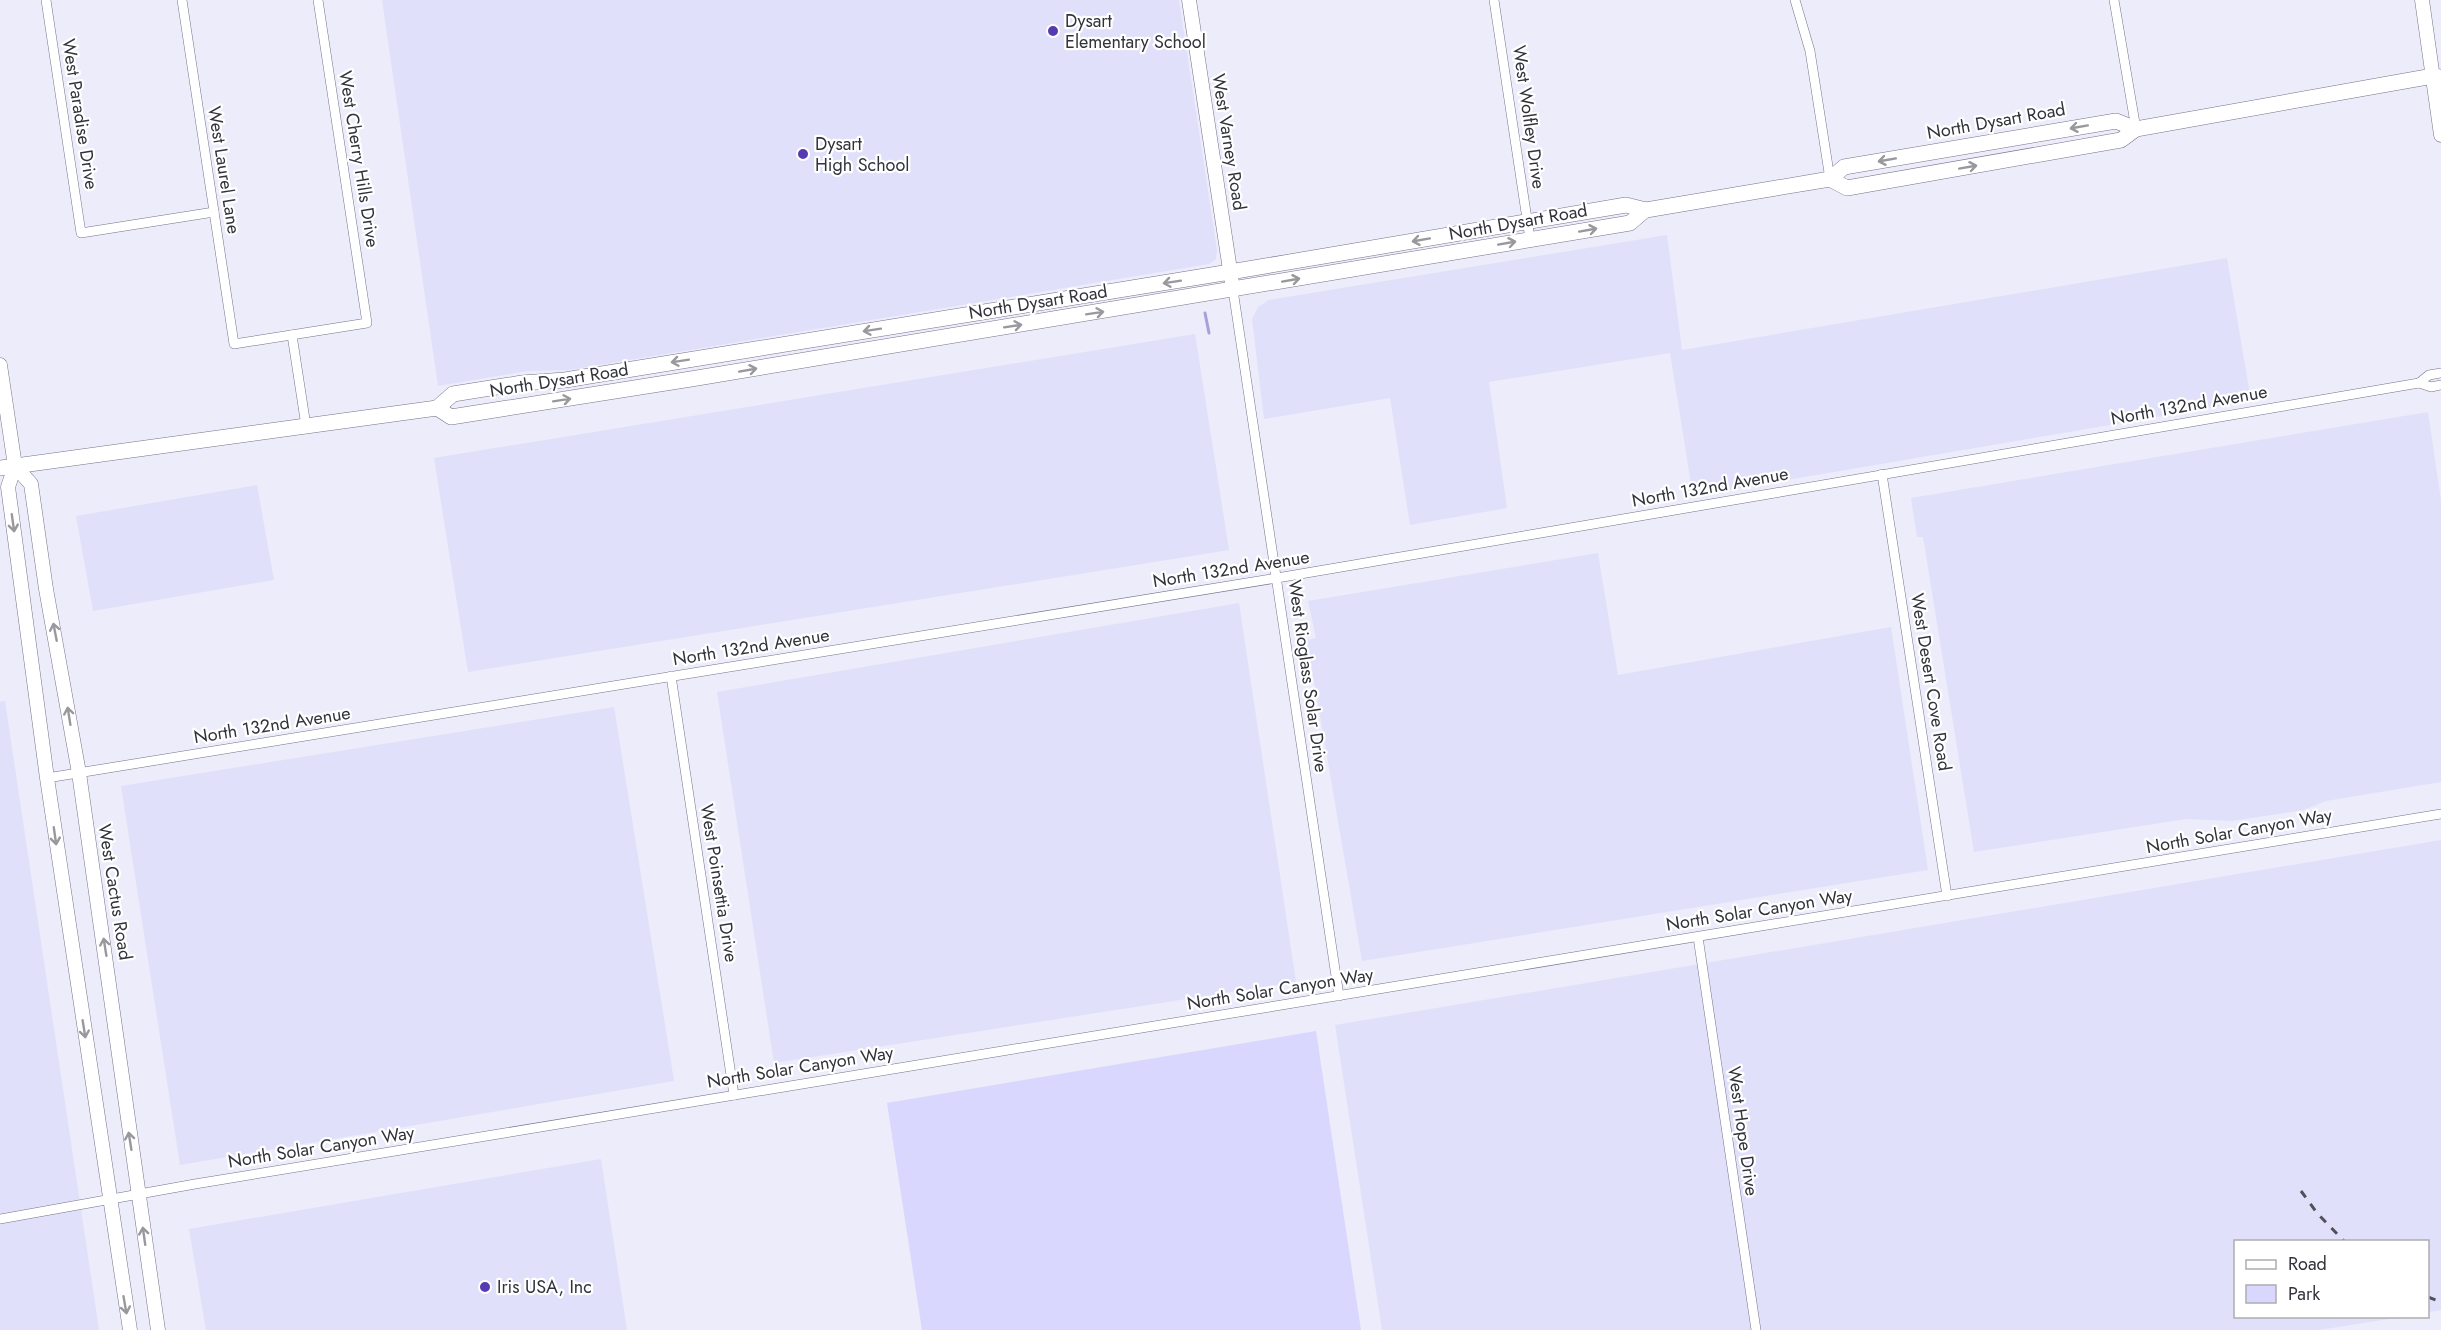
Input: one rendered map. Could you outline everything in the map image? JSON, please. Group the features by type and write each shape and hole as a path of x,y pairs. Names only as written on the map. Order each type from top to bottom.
{"main road":[{"name":"West Varney Road","path":"1189,0 1233,290"},
{"path":"2422,0 2438,74 2441,135"},
{"name":"North Dysart Road","path":"453,394 522,383 565,380 1626,205 1644,211 1830,179 1847,188 2121,140 2136,129 2438,74"},
{"name":"North Dysart Road","path":"8,467 437,408 451,417 511,408 1630,223 1644,211"},
{"name":"West Cactus Road","path":"0,365 8,487 47,778 130,1330"},
{"path":"437,408 453,394 473,404 496,401 511,408"},
{"name":"West Cactus Road","path":"8,467 31,484 46,589 79,773 158,1330"}],"street":[{"name":"West Paradise Drive","path":"46,0 81,233 214,212"},
{"name":"West Laurel Lane","path":"182,0 234,344 292,335"},
{"name":"West Cherry Hills Drive","path":"292,335 367,323 318,0"},
{"name":"West Wolfley Drive","path":"1494,0 1530,239"},
{"path":"1795,0 1810,51 1830,179"},
{"path":"2114,0 2136,129"},
{"name":"West Rioglass Solar Drive","path":"1233,290 1339,996"},
{"path":"292,335 306,426"},
{"name":"North 132nd Avenue","path":"47,778 1277,578 2419,382 2429,375 2441,373"},
{"name":"North 132nd Avenue","path":"2419,382 2431,387 2441,385"},
{"name":"West Desert Cove Road","path":"1882,474 1947,896"},
{"name":"West Poinsettia Drive","path":"671,676 734,1095"},
{"name":"North Solar Canyon Way","path":"0,1219 734,1095 2441,814"},
{"name":"West Hope Drive","path":"1698,937 1756,1330"}],"shaded area":[{"name":"Dysart High School","path":"382,0 1179,0 1217,250 1216,259 1209,264 569,370 528,371 438,386"},
{"path":"1667,235 1682,350 2227,258 2251,401 1693,496 1670,353 1489,382 1507,508 1410,525 1390,398 1264,419 1252,319 1258,307 1269,300"},
{"path":"1195,334 1229,550 468,672 434,458"},
{"path":"2428,412 2441,500 2441,782 2326,801 2304,810 2232,821 2186,819 1974,852 1923,537 1917,537 1911,498"},
{"path":"257,485 274,580 93,611 76,516"},
{"path":"1598,553 1618,675 1891,627 1928,870 1362,961 1307,640 1316,638 1308,601"},
{"path":"1239,603 1296,982 774,1063 717,692"},
{"path":"5,701 99,1330 0,1330 0,702"},
{"path":"614,707 674,1081 180,1165 121,786"},
{"path":"2441,840 2441,1310 2429,1312 2429,1240 2234,1240 2234,1318 2396,1318 2319,1330 1382,1330 1335,1025"},
{"path":"601,1159 627,1330 206,1330 189,1229"}],"green space":[{"path":"1316,1031 1361,1330 922,1330 887,1103"}],"waterway":[{"path":"1205,313 1209,333"}],"railway":[{"path":"2301,1191 2317,1213 2343,1240"},
{"path":"2429,1297 2441,1302"}],"place":[{"name":"Dysart Elementary School","path":"1053,31"},
{"name":"Dysart High School","path":"803,154"},
{"name":"Iris USA, Inc","path":"485,1287"}]}
